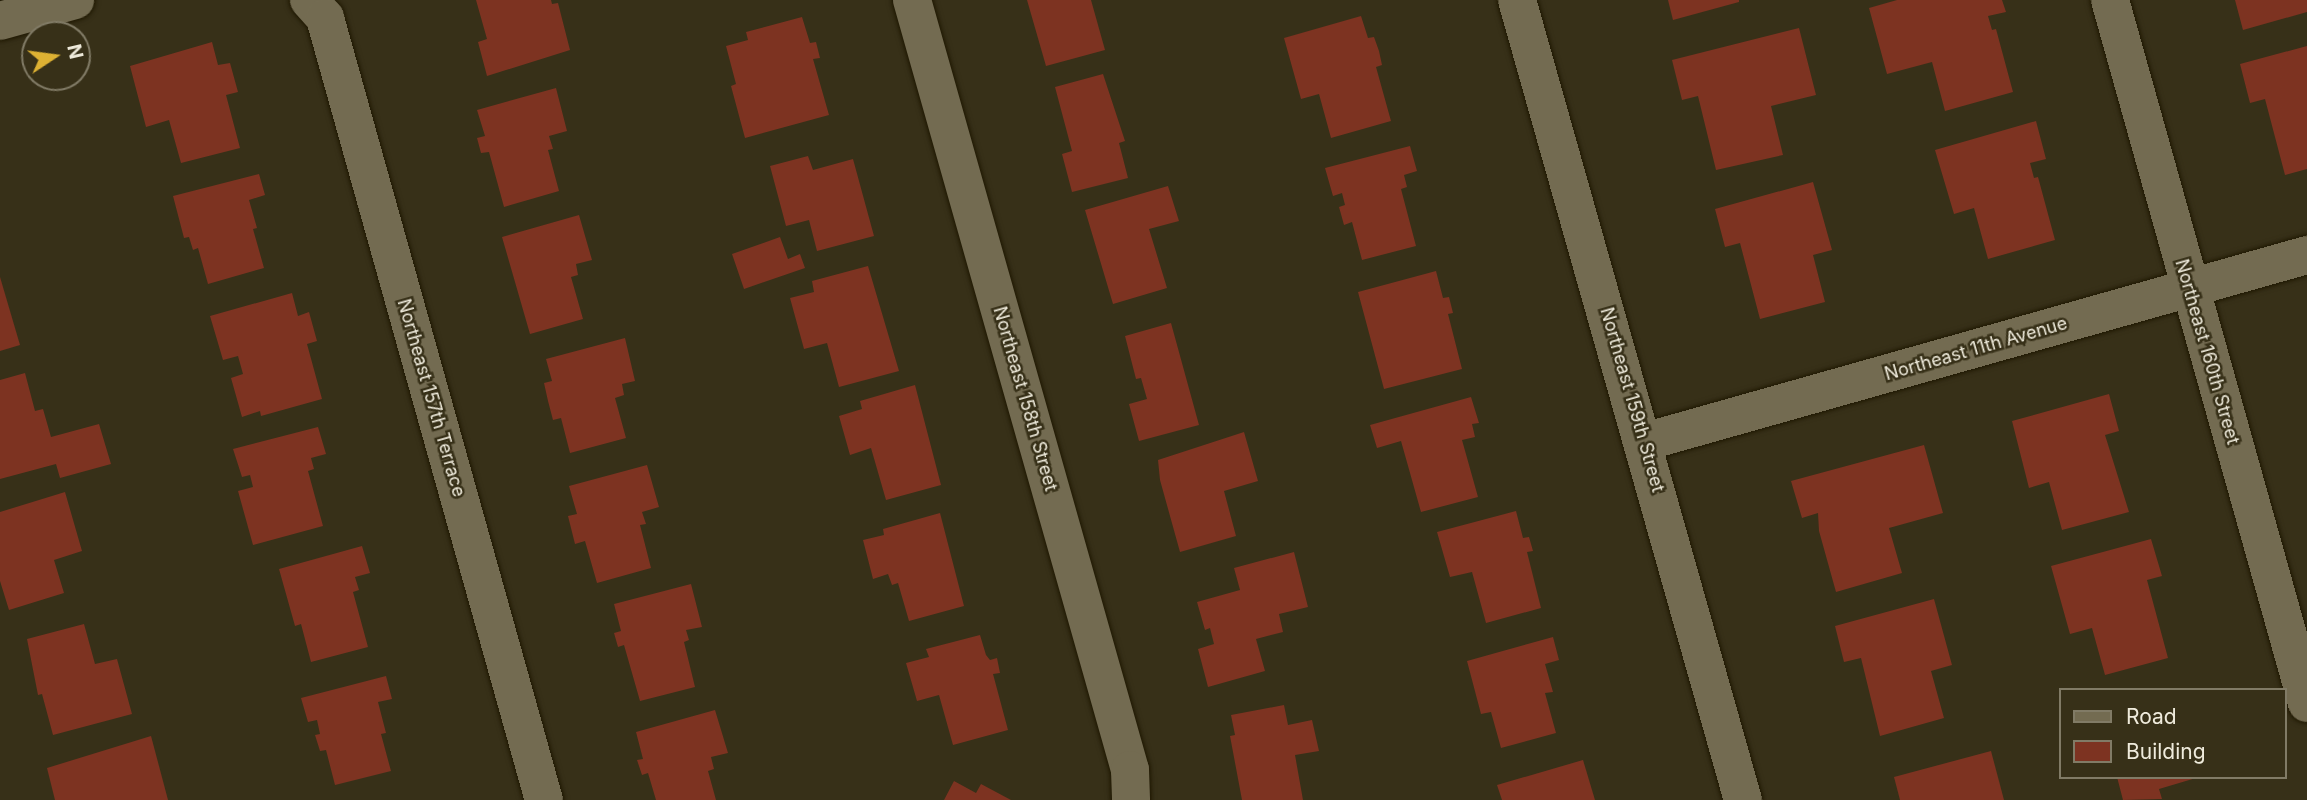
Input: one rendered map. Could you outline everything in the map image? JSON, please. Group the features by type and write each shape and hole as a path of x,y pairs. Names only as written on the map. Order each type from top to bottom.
{"street":[{"path":"0,21 75,0"},
{"name":"Northeast 157th Terrace","path":"309,0 325,18 544,800"},
{"name":"Northeast 158th Street","path":"912,0 1130,770 1131,800"},
{"name":"Northeast 159th Street","path":"1517,0 1743,800"},
{"name":"Northeast 160th Street","path":"2110,0 2307,703"},
{"name":"Northeast 11th Avenue","path":"1644,442 2307,255"}],"building":[{"path":"476,0 551,0 552,4 558,3 570,50 487,76 478,42 487,39"},
{"path":"1027,0 1091,0 1105,50 1046,66"},
{"path":"1668,0 1739,0 1739,2 1673,20"},
{"path":"1897,0 2002,0 2006,12 1988,16 1992,30 1996,29 2013,92 1945,111 1932,62 1887,74 1869,8"},
{"path":"2235,0 2307,0 2307,12 2243,30"},
{"path":"1361,16 1368,38 1374,37 1379,51 1382,65 1376,67 1391,121 1331,138 1319,94 1301,99 1284,38"},
{"path":"802,17 810,43 816,42 820,58 813,59 829,115 745,138 731,86 736,84 726,46 748,40 746,32"},
{"path":"1799,28 1816,95 1771,106 1783,155 1716,170 1698,96 1682,100 1672,60"},
{"path":"212,42 218,65 230,63 238,92 226,95 240,148 181,163 169,120 146,127 130,66"},
{"path":"2307,46 2307,169 2285,175 2265,99 2250,103 2240,64"},
{"path":"1103,74 1125,141 1119,143 1128,178 1072,192 1062,154 1072,151 1055,87"},
{"path":"556,88 567,131 549,136 553,149 548,150 559,191 504,207 489,152 481,153 477,138 485,136 477,110"},
{"path":"2036,121 2046,159 2030,163 2034,178 2038,177 2055,240 1988,259 1974,208 1954,214 1935,150"},
{"path":"1410,146 1417,171 1404,175 1407,187 1401,189 1416,246 1362,260 1352,222 1344,225 1339,207 1345,205 1342,193 1333,196 1325,168"},
{"path":"808,156 813,170 853,159 874,236 817,251 809,220 786,226 770,166"},
{"path":"259,174 265,195 249,200 257,228 253,229 264,268 208,284 198,248 193,250 189,237 184,238 173,196"},
{"path":"1813,182 1832,250 1813,255 1825,302 1760,319 1740,243 1725,247 1715,209"},
{"path":"1168,186 1179,221 1149,229 1167,288 1113,304 1085,210"},
{"path":"579,215 592,260 576,264 578,275 571,277 583,319 530,334 502,237"},
{"path":"780,237 788,259 800,254 805,268 744,289 732,254"},
{"path":"868,266 899,371 839,387 827,343 804,349 790,298 814,292 812,281"},
{"path":"1436,271 1443,298 1449,297 1453,313 1448,314 1462,369 1384,389 1358,292"},
{"path":"0,277 20,345 0,351"},
{"path":"292,293 298,316 309,312 317,341 307,344 322,399 261,416 260,411 242,417 231,378 243,374 238,356 223,360 210,316"},
{"path":"1171,323 1199,425 1139,441 1129,404 1147,399 1141,378 1136,379 1125,336"},
{"path":"625,338 635,381 622,384 624,395 615,398 626,438 570,453 561,418 553,420 548,401 544,383 552,381 546,359"},
{"path":"25,373 35,411 43,409 51,437 99,424 111,464 60,478 56,464 0,479 0,380"},
{"path":"915,385 941,485 886,500 871,448 850,455 839,416 862,409 860,401"},
{"path":"2109,394 2119,431 2105,435 2129,512 2062,530 2049,482 2029,488 2012,421"},
{"path":"1471,397 1479,423 1472,424 1475,437 1462,440 1478,497 1421,512 1401,441 1377,448 1370,425"},
{"path":"318,427 326,454 311,458 314,469 308,471 323,526 253,545 238,491 253,487 250,475 242,477 233,449"},
{"path":"1244,432 1258,481 1224,491 1236,536 1180,552 1160,480 1158,460"},
{"path":"1924,445 1943,513 1889,528 1902,573 1836,592 1819,531 1818,513 1802,518 1791,481"},
{"path":"647,465 659,507 642,512 646,524 640,525 651,568 597,583 585,541 575,544 568,516 577,514 569,486"},
{"path":"65,492 82,551 54,560 64,593 9,610 0,581 0,512"},
{"path":"1516,511 1523,538 1529,537 1533,551 1527,552 1541,608 1486,623 1472,572 1450,577 1437,532"},
{"path":"940,513 964,606 909,621 898,583 892,585 888,574 873,579 863,540 884,535 883,529"},
{"path":"2151,539 2162,576 2147,580 2168,658 2105,675 2092,628 2070,634 2051,566"},
{"path":"362,546 370,573 355,577 359,590 353,592 368,647 311,662 301,624 295,626 279,569"},
{"path":"1294,552 1308,607 1279,614 1283,632 1256,639 1265,671 1208,687 1198,649 1214,644 1210,628 1205,630 1197,602 1240,590 1234,568"},
{"path":"691,584 702,627 686,630 689,640 684,642 695,687 640,701 624,645 618,647 614,633 621,631 614,604"},
{"path":"1934,599 1952,665 1931,671 1944,718 1880,736 1861,658 1844,662 1835,626"},
{"path":"84,624 95,664 117,659 132,714 53,735 42,694 38,695 27,639"},
{"path":"980,635 986,655 990,660 997,658 1000,673 993,674 1008,730 953,745 939,695 917,701 906,663 929,657 926,649"},
{"path":"1553,637 1559,660 1545,664 1553,692 1545,693 1556,733 1501,748 1491,712 1481,714 1467,661"},
{"path":"386,676 392,699 378,702 386,733 381,734 391,771 335,785 326,750 320,751 315,735 320,734 317,720 308,722 301,698"},
{"path":"1284,705 1288,725 1312,720 1319,751 1295,755 1303,800 1242,800 1230,736 1235,735 1231,715"},
{"path":"715,710 728,753 711,757 714,769 708,771 716,800 656,800 648,773 642,775 637,760 643,759 636,732"},
{"path":"151,736 168,800 55,800 47,768"},
{"path":"1991,751 2004,800 1900,800 1894,777"},
{"path":"1583,760 1595,800 1502,800 1497,785"},
{"path":"2118,779 2193,779 2159,789 2162,799 2123,800"},
{"path":"954,781 976,793 981,784 1011,800 944,800"}]}
